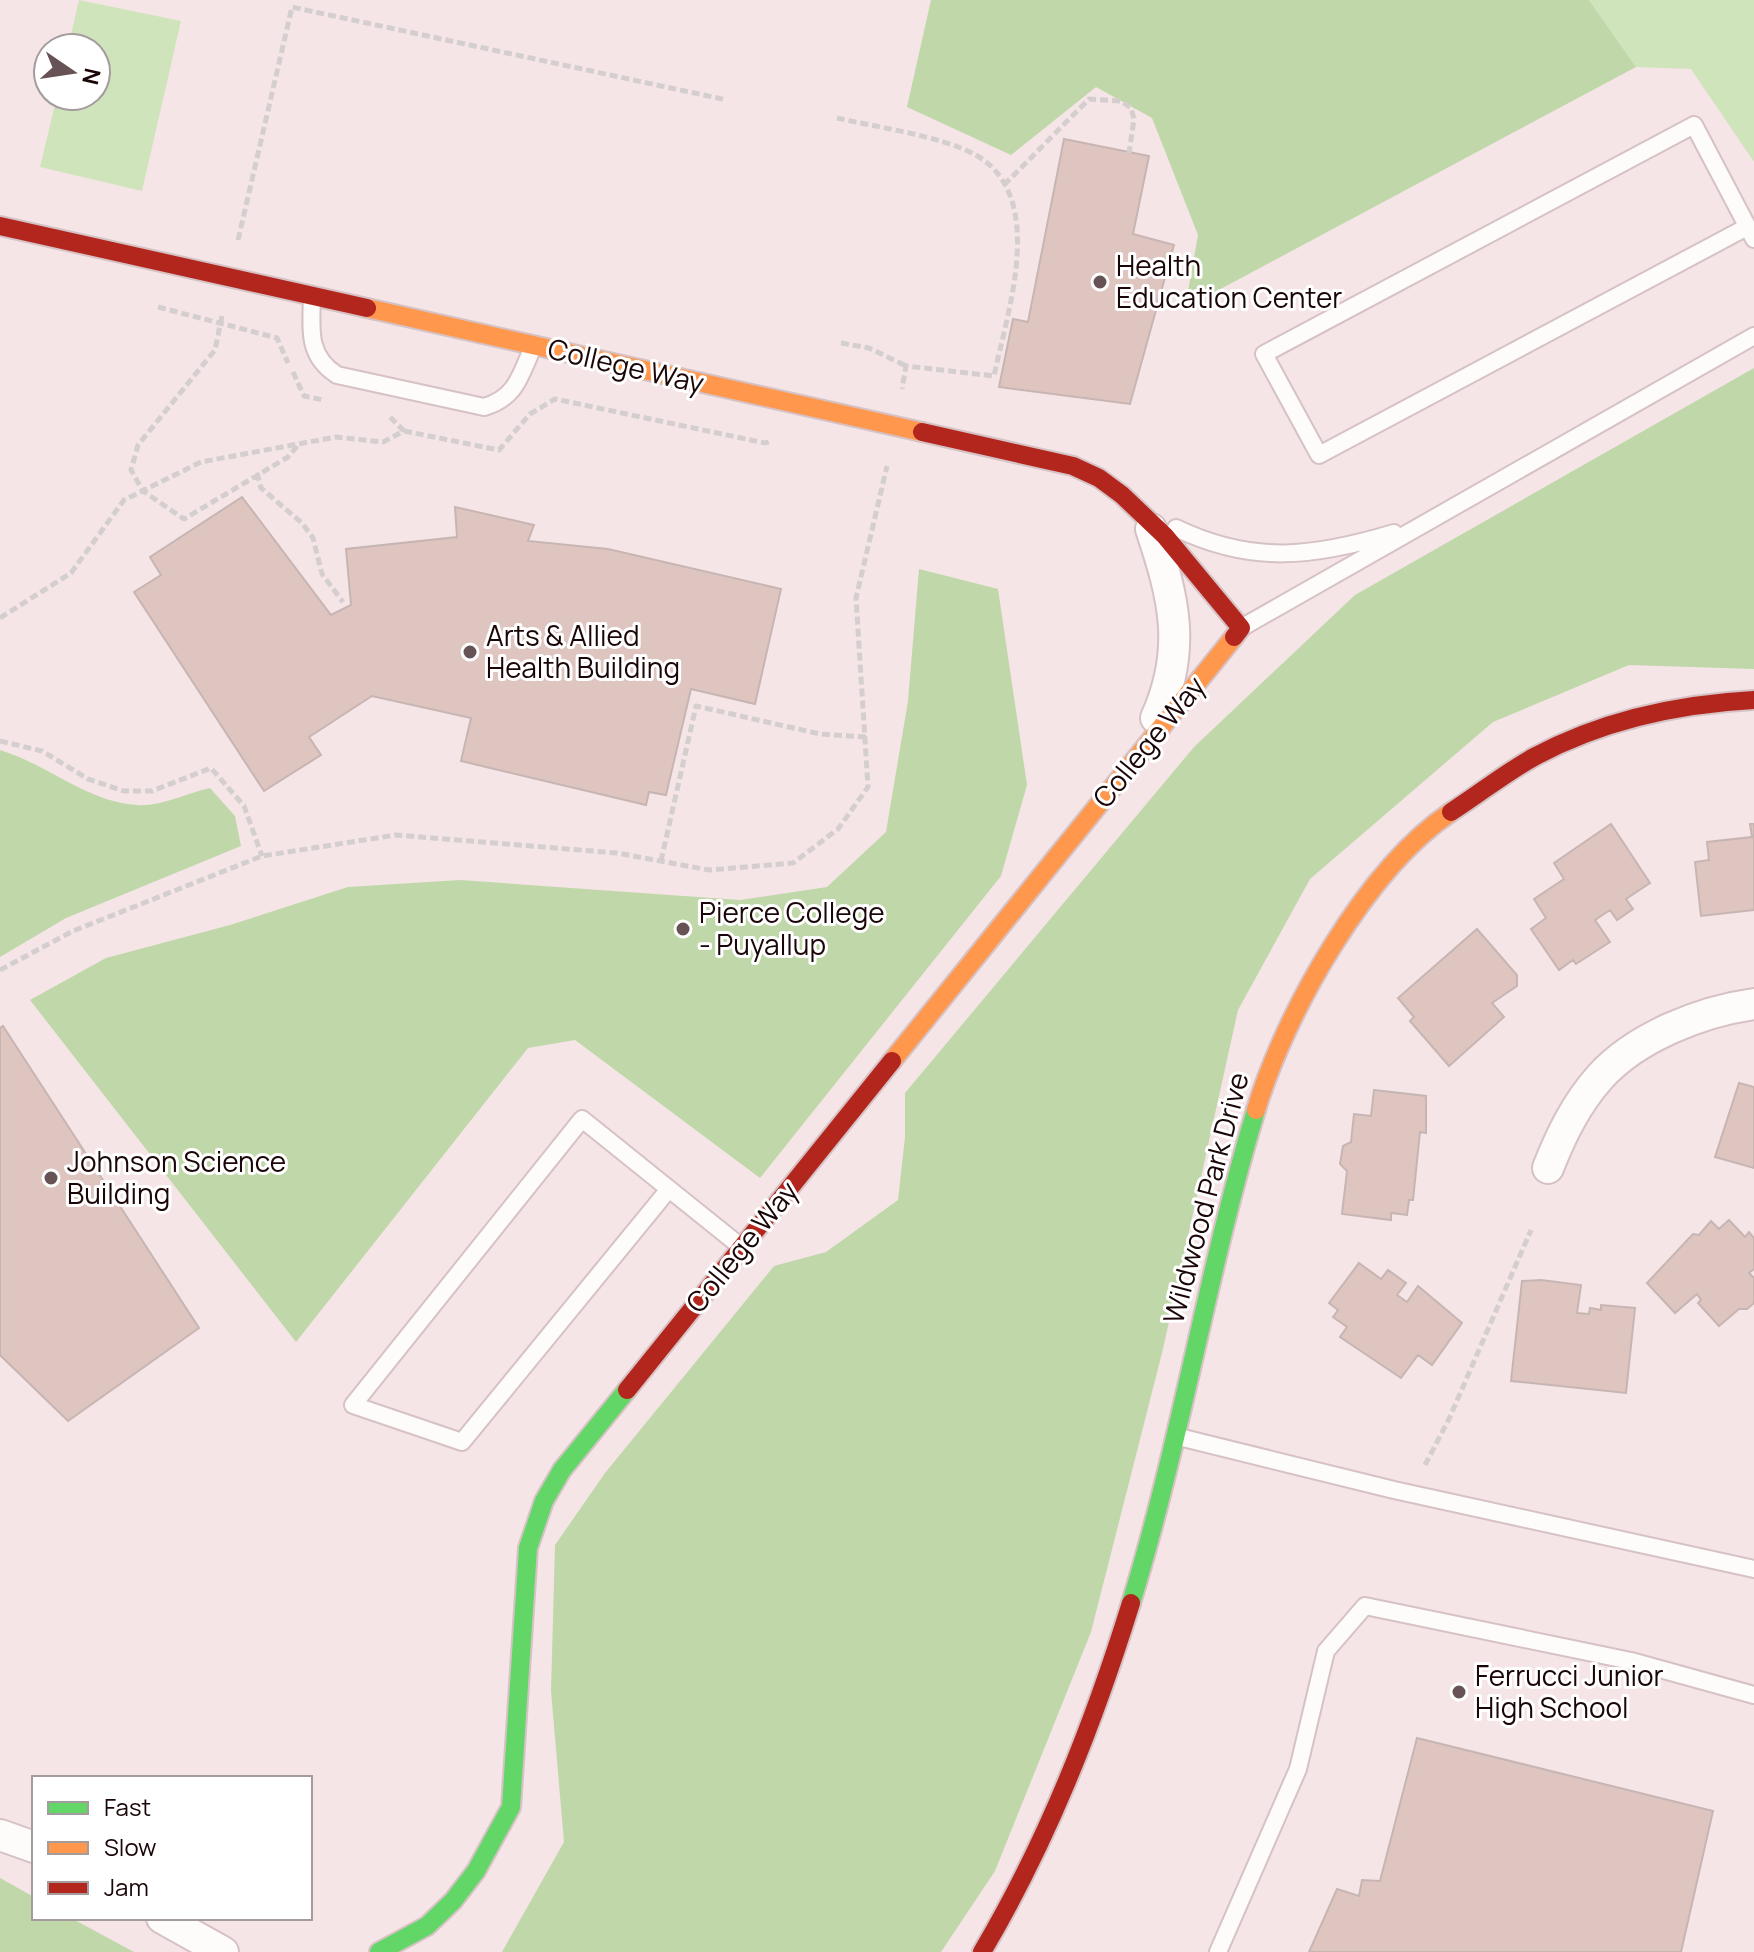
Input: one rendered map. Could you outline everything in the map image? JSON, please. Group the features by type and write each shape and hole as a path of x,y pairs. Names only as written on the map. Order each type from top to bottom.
{"street":[{"name":"College Way","path":"0,226 1073,466 1096,475 1121,493 1241,628 562,1470 544,1501 528,1548 511,1807 476,1871 453,1901 427,1926 379,1952"},
{"path":"1138,756 1171,680 1175,647 1171,588 1148,520"},
{"name":"Wildwood Park Drive","path":"982,1952 1039,1847 1067,1782 1125,1622 1149,1542 1249,1122 1274,1053 1321,959 1359,900 1411,842 1501,774 1561,744 1624,718 1684,707 1754,700"},
{"path":"1548,1168 1572,1113 1601,1075 1639,1047 1681,1024 1731,1007 1754,1004"},
{"path":"0,1835 32,1846"},
{"path":"166,1920 223,1952"}],"lane":[{"path":"1694,125 1751,233 1319,455 1264,354 1694,125"},
{"path":"312,296 314,353 324,367 337,375 484,407 503,402 515,387 533,345"},
{"path":"1241,628 1754,336"},
{"path":"1121,493 1201,540 1260,554 1305,554 1360,543 1422,525"},
{"path":"669,1189 462,1442 353,1405 582,1119 742,1247"},
{"path":"1174,1436 1394,1490 1754,1569"},
{"path":"1218,1952 1298,1769 1326,1651 1365,1606 1631,1661 1754,1695"}],"path":[{"path":"299,444 288,457 184,519 143,491 131,470 138,445 215,350 228,278 292,7 727,100"},
{"path":"1004,185 1089,99 1121,101 1131,108 1134,119 1129,153"},
{"path":"837,118 975,155 998,175 1011,197 1020,251 994,376 906,366 869,348 841,343"},
{"path":"147,304 277,338 304,396 332,402"},
{"path":"0,970 73,931 262,856 396,835 530,843 709,870 793,863 838,829 868,787 856,598 906,366"},
{"path":"375,412 389,415 404,431 499,450 530,414 555,399 765,443 782,438"},
{"path":"0,618 71,573 124,500 201,462 336,437 383,442 404,431"},
{"path":"257,473 261,488 302,523 313,538 322,574 343,602"},
{"path":"661,861 696,706 820,734 866,737"},
{"path":"0,741 42,751 88,779 124,791 152,791 211,768 244,806 262,856"},
{"path":"1425,1465 1449,1419 1531,1230"}],"green space":[{"path":"79,0 181,21 142,191 40,167 53,112 112,112 112,32 72,32"},
{"path":"931,0 1589,0 1636,67 1185,308 1198,235 1152,118 1096,87 1011,155 907,107"},
{"path":"1589,0 1754,0 1754,162 1691,69 1636,67"},
{"path":"1754,368 1754,669 1629,665 1493,722 1310,879 1238,1010 1163,1349 1091,1632 995,1871 941,1952 502,1952 564,1842 551,1691 555,1545 605,1473 774,1266 826,1252 898,1200 905,1137 905,1093 1194,747 1355,595"},
{"path":"919,569 998,589 1027,785 1001,876 760,1178 575,1040 528,1048 296,1342 30,1000 106,958 230,925 348,887 460,880 740,900 827,887 886,832 908,701"},
{"path":"0,750 84,790 119,802 155,804 210,788 235,816 241,846 66,918 0,957"},
{"path":"0,1878 32,1896 32,1920 75,1920 134,1952 0,1952"}],"building":[{"name":"Health Education Center","path":"1064,139 1149,156 1133,234 1174,245 1130,404 999,387 1013,319 1028,322"},
{"name":"Arts & Allied Health Building","path":"242,497 331,615 351,605 346,549 457,537 455,507 534,525 528,541 608,549 781,589 755,704 691,689 666,795 649,792 646,805 461,761 471,718 372,696 309,737 321,755 264,791 134,592 161,575 150,557"},
{"path":"1611,824 1650,883 1626,899 1633,909 1617,920 1610,910 1595,920 1610,942 1576,964 1573,960 1559,970 1531,929 1546,918 1534,899 1564,879 1554,863"},
{"path":"1750,824 1754,824 1754,910 1701,916 1695,862 1709,860 1707,842 1752,837"},
{"path":"1477,929 1517,975 1517,986 1492,1003 1504,1017 1449,1066 1410,1021 1414,1017 1398,998"},
{"name":"Johnson Science Building","path":"3,1026 199,1328 68,1421 0,1355 0,1028"},
{"path":"1739,1083 1754,1087 1754,1168 1715,1157"},
{"path":"1374,1090 1426,1096 1426,1133 1420,1132 1413,1200 1409,1200 1407,1215 1391,1213 1391,1220 1342,1214 1347,1171 1340,1164 1343,1146 1351,1142 1354,1114 1371,1116"},
{"path":"1729,1220 1745,1237 1749,1232 1754,1238 1754,1269 1749,1273 1754,1278 1754,1303 1747,1309 1739,1309 1719,1326 1698,1303 1701,1300 1697,1294 1675,1313 1647,1283 1693,1234 1699,1235 1711,1221 1719,1229"},
{"path":"1359,1263 1381,1279 1388,1270 1406,1283 1397,1295 1407,1302 1418,1286 1462,1323 1432,1365 1418,1355 1401,1378 1340,1337 1347,1327 1333,1317 1338,1310 1329,1303"},
{"path":"1522,1281 1581,1285 1577,1313 1589,1314 1590,1308 1601,1310 1601,1305 1635,1308 1626,1393 1511,1381"},
{"name":"Ferrucci Junior High School","path":"1417,1738 1713,1811 1681,1952 1309,1952 1337,1889 1359,1896 1362,1880 1380,1881"}],"traffic: fast":[{"path":"1131,1603 1165,1480 1223,1233 1256,1110"},
{"path":"379,1952 427,1926 453,1901 476,1871 511,1807 528,1548 544,1501 562,1470 627,1390"}],"traffic: slow":[{"path":"367,308 922,432"},
{"path":"892,1061 1234,637"},
{"path":"1256,1110 1287,1031 1332,946 1389,869 1419,837 1451,812"}],"traffic: jam":[{"path":"0,226 367,308"},
{"path":"922,432 1073,466 1099,478 1122,495 1165,536 1241,628 1234,637"},
{"path":"1451,812 1523,763 1586,733 1669,710 1754,700"},
{"path":"627,1390 892,1061"},
{"path":"982,1952 1006,1910 1067,1782 1131,1603"}],"place":[{"name":"Health Education Center","path":"1100,282"},
{"name":"Arts & Allied Health Building","path":"470,652"},
{"name":"Pierce College - Puyallup","path":"683,929"},
{"name":"Johnson Science Building","path":"51,1178"},
{"name":"Ferrucci Junior High School","path":"1459,1692"}]}
